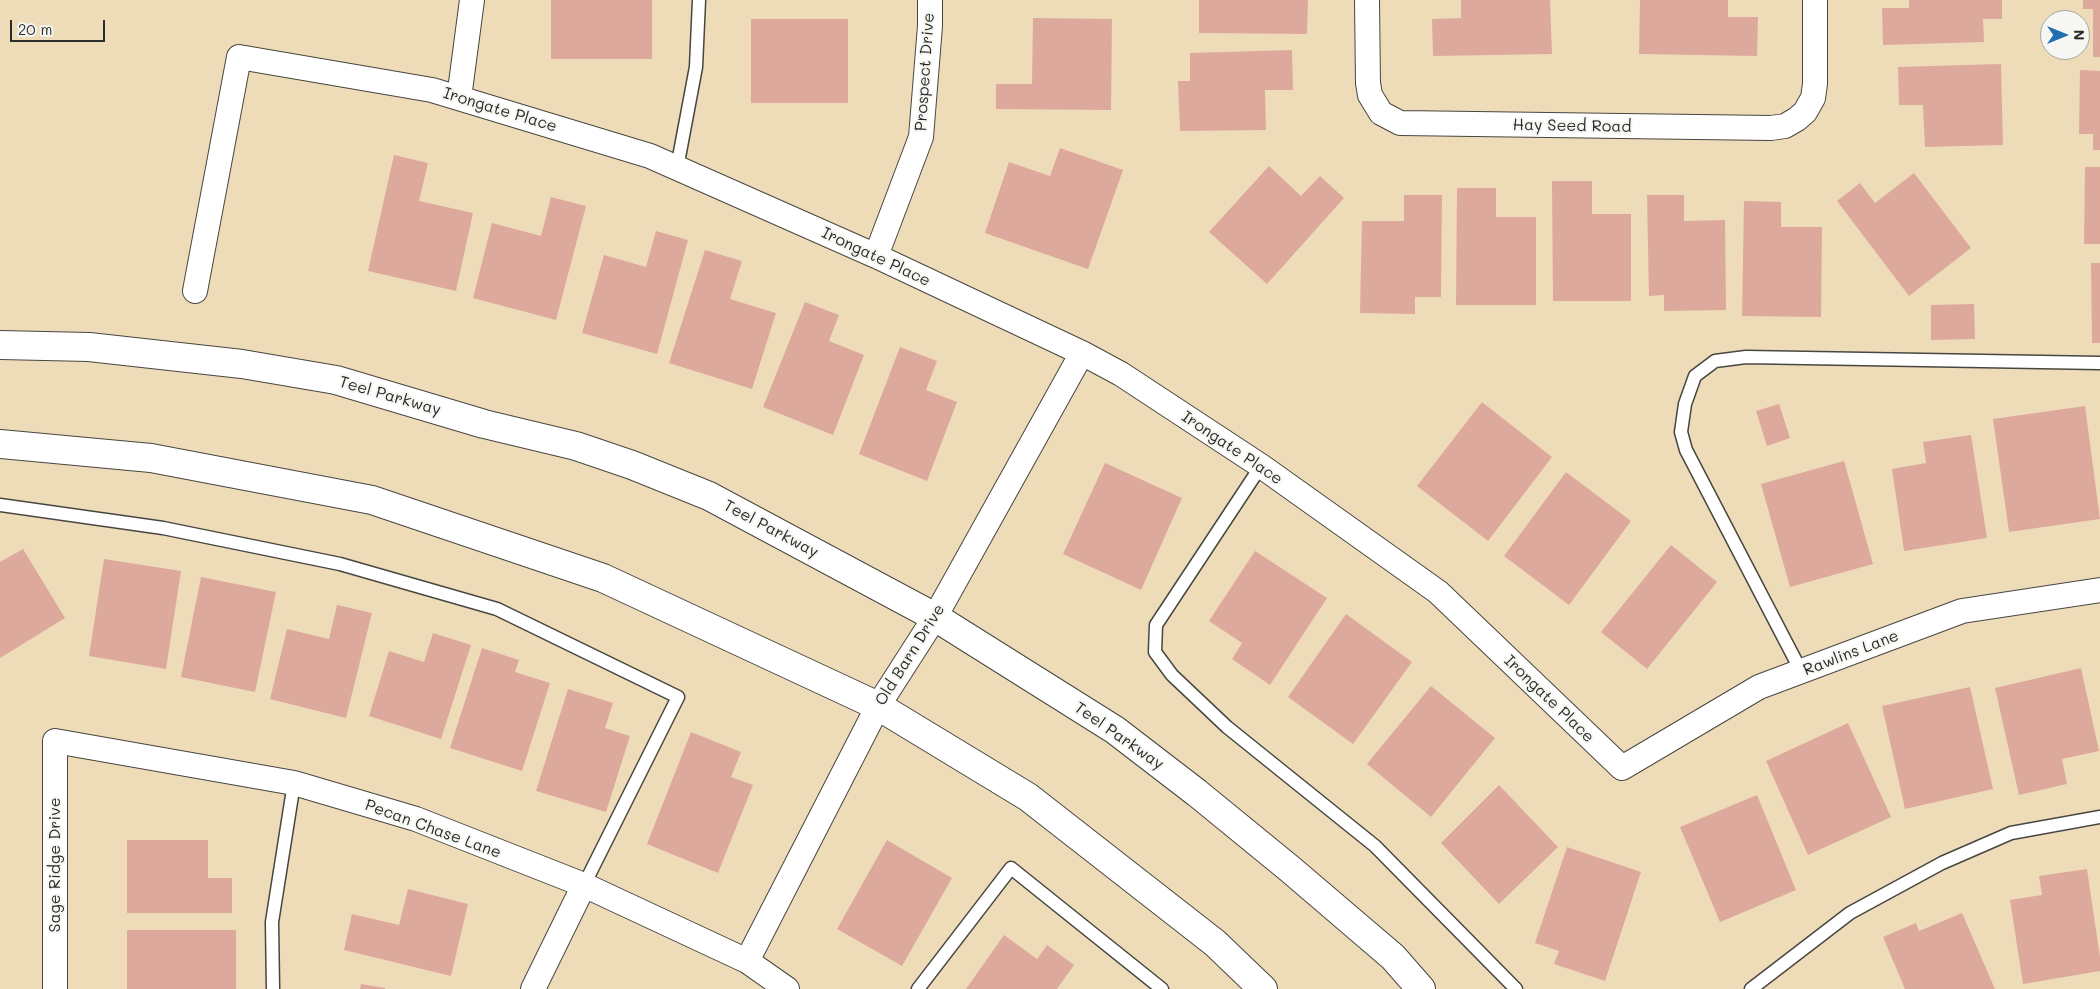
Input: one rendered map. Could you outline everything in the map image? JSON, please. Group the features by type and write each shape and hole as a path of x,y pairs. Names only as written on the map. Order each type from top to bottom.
{"main road":[{"name":"Teel Parkway","path":"0,346 89,348 242,364 336,380 484,424 576,446 632,465 709,496 935,617 1115,730 1190,787 1393,957 1421,989"},
{"path":"0,444 151,458 372,500 603,578 878,706 1028,797 1215,943 1263,989"}],"street":[{"path":"459,98 472,0"},
{"name":"Prospect Drive","path":"876,256 921,137 930,26 930,0"},
{"name":"Hay Seed Road","path":"1367,0 1368,83 1370,95 1381,113 1400,123 1771,128 1785,126 1797,119 1810,104 1814,91 1815,0"},
{"name":"Irongate Place","path":"195,291 239,57 432,90 650,156 876,256 1082,353 1121,374 1262,466 1438,592 1622,768"},
{"name":"Old Barn Drive","path":"747,961 878,706 935,617 1082,353"},
{"name":"Rawlins Lane","path":"1622,768 1759,687 1962,611 2100,590"},
{"name":"Pecan Chase Lane","path":"55,741 294,783 416,819 584,885 747,961 787,989"},
{"name":"Sage Ridge Drive","path":"55,741 55,989"},
{"path":"533,989 584,885"}],"lane":[{"path":"677,168 696,67 699,0"},
{"path":"1801,672 1686,450 1681,432 1685,404 1696,376 1715,361 1746,357 2100,363"},
{"path":"1262,466 1156,625 1155,652 1172,675 1227,727 1375,846 1516,989"},
{"path":"0,505 163,528 340,564 496,609 678,697 584,885"},
{"path":"273,989 272,922 294,783"},
{"path":"1750,989 1850,913 1942,863 2011,833 2100,816"},
{"path":"918,989 1011,868 1162,989"}],"building":[{"path":"551,0 652,0 652,59 551,59"},
{"path":"1199,0 1308,0 1307,34 1199,33"},
{"path":"1461,0 1550,0 1552,54 1433,56 1432,19 1461,18"},
{"path":"1640,0 1728,0 1728,17 1758,17 1757,56 1639,54"},
{"path":"1909,0 2002,0 2002,19 1983,19 1984,42 1883,45 1882,8 1909,8"},
{"path":"2083,0 2100,0 2100,57 2093,57 2093,9 2083,9"},
{"path":"1033,18 1112,19 1111,110 996,109 996,84 1032,84"},
{"path":"751,19 848,19 848,103 751,103"},
{"path":"1292,50 1293,90 1265,90 1266,130 1180,131 1178,81 1190,81 1190,53"},
{"path":"2001,64 2003,145 1925,147 1923,105 1899,105 1898,67"},
{"path":"2080,70 2100,71 2100,150 2093,150 2093,134 2079,134"},
{"path":"1060,148 1123,170 1088,269 985,233 1009,162 1050,176"},
{"path":"394,155 428,163 419,201 473,213 456,291 368,271"},
{"path":"1269,166 1301,196 1320,176 1344,198 1267,284 1209,232"},
{"path":"2085,167 2100,167 2100,244 2084,244"},
{"path":"1914,173 1971,248 1909,296 1837,201 1860,183 1875,203"},
{"path":"1552,181 1592,181 1592,214 1631,214 1631,301 1553,301"},
{"path":"1457,188 1496,188 1496,217 1536,217 1536,305 1456,305"},
{"path":"1404,195 1442,195 1441,297 1415,297 1415,314 1360,313 1362,221 1404,221"},
{"path":"1647,195 1684,195 1684,221 1725,220 1726,310 1664,311 1664,295 1649,296"},
{"path":"551,197 586,206 556,320 473,298 492,223 541,236"},
{"path":"1744,201 1781,202 1781,227 1822,227 1821,317 1742,316"},
{"path":"656,231 688,240 657,354 582,333 604,255 646,267"},
{"path":"705,250 742,261 730,299 776,313 752,389 669,363"},
{"path":"2091,263 2100,263 2100,343 2092,343"},
{"path":"805,302 839,315 829,341 864,355 833,435 763,407"},
{"path":"1974,304 1975,339 1931,340 1931,305"},
{"path":"900,347 937,361 926,390 957,402 927,481 859,454"},
{"path":"1482,402 1552,457 1488,541 1417,486"},
{"path":"1779,404 1790,438 1767,446 1756,411"},
{"path":"2085,406 2100,519 2009,532 1993,419"},
{"path":"1971,435 1987,538 1904,551 1892,469 1926,463 1923,442"},
{"path":"1844,461 1873,564 1790,587 1761,484"},
{"path":"1105,463 1182,498 1141,590 1063,554"},
{"path":"1566,472 1631,521 1569,605 1504,556"},
{"path":"1671,545 1717,582 1647,669 1601,632"},
{"path":"23,549 65,618 0,658 0,562"},
{"path":"1255,551 1327,598 1270,685 1232,659 1242,643 1209,621"},
{"path":"104,559 181,571 166,669 89,656"},
{"path":"201,577 276,592 255,692 181,677"},
{"path":"337,605 372,613 346,718 270,699 287,629 329,639"},
{"path":"1346,614 1412,662 1353,744 1288,697"},
{"path":"433,633 471,645 441,739 369,716 389,651 424,662"},
{"path":"482,648 519,660 515,672 550,683 522,771 450,748"},
{"path":"2081,668 2099,751 2062,759 2067,784 2019,795 1995,688"},
{"path":"1431,686 1495,738 1431,817 1367,764"},
{"path":"1970,687 1993,789 1905,809 1882,706"},
{"path":"568,689 613,703 605,728 630,736 606,812 536,791"},
{"path":"1848,723 1891,817 1808,855 1766,761"},
{"path":"691,732 741,752 731,777 753,785 718,873 647,844"},
{"path":"1499,785 1558,847 1499,904 1441,843"},
{"path":"1757,795 1796,890 1720,922 1680,827"},
{"path":"127,840 208,840 208,878 232,878 232,913 127,913"},
{"path":"887,840 952,878 902,966 837,929"},
{"path":"1567,847 1641,872 1605,981 1554,964 1559,951 1535,943"},
{"path":"2087,869 2100,957 2100,971 2023,984 2010,900 2042,895 2039,876"},
{"path":"408,889 468,904 451,976 344,950 352,914 399,925"},
{"path":"1962,913 1995,989 1905,989 1883,937 1916,923 1919,931"},
{"path":"127,930 236,930 236,989 127,989"},
{"path":"1004,935 1037,959 1047,945 1074,965 1057,989 966,989"},
{"path":"361,984 385,988 385,989 360,989"}]}
